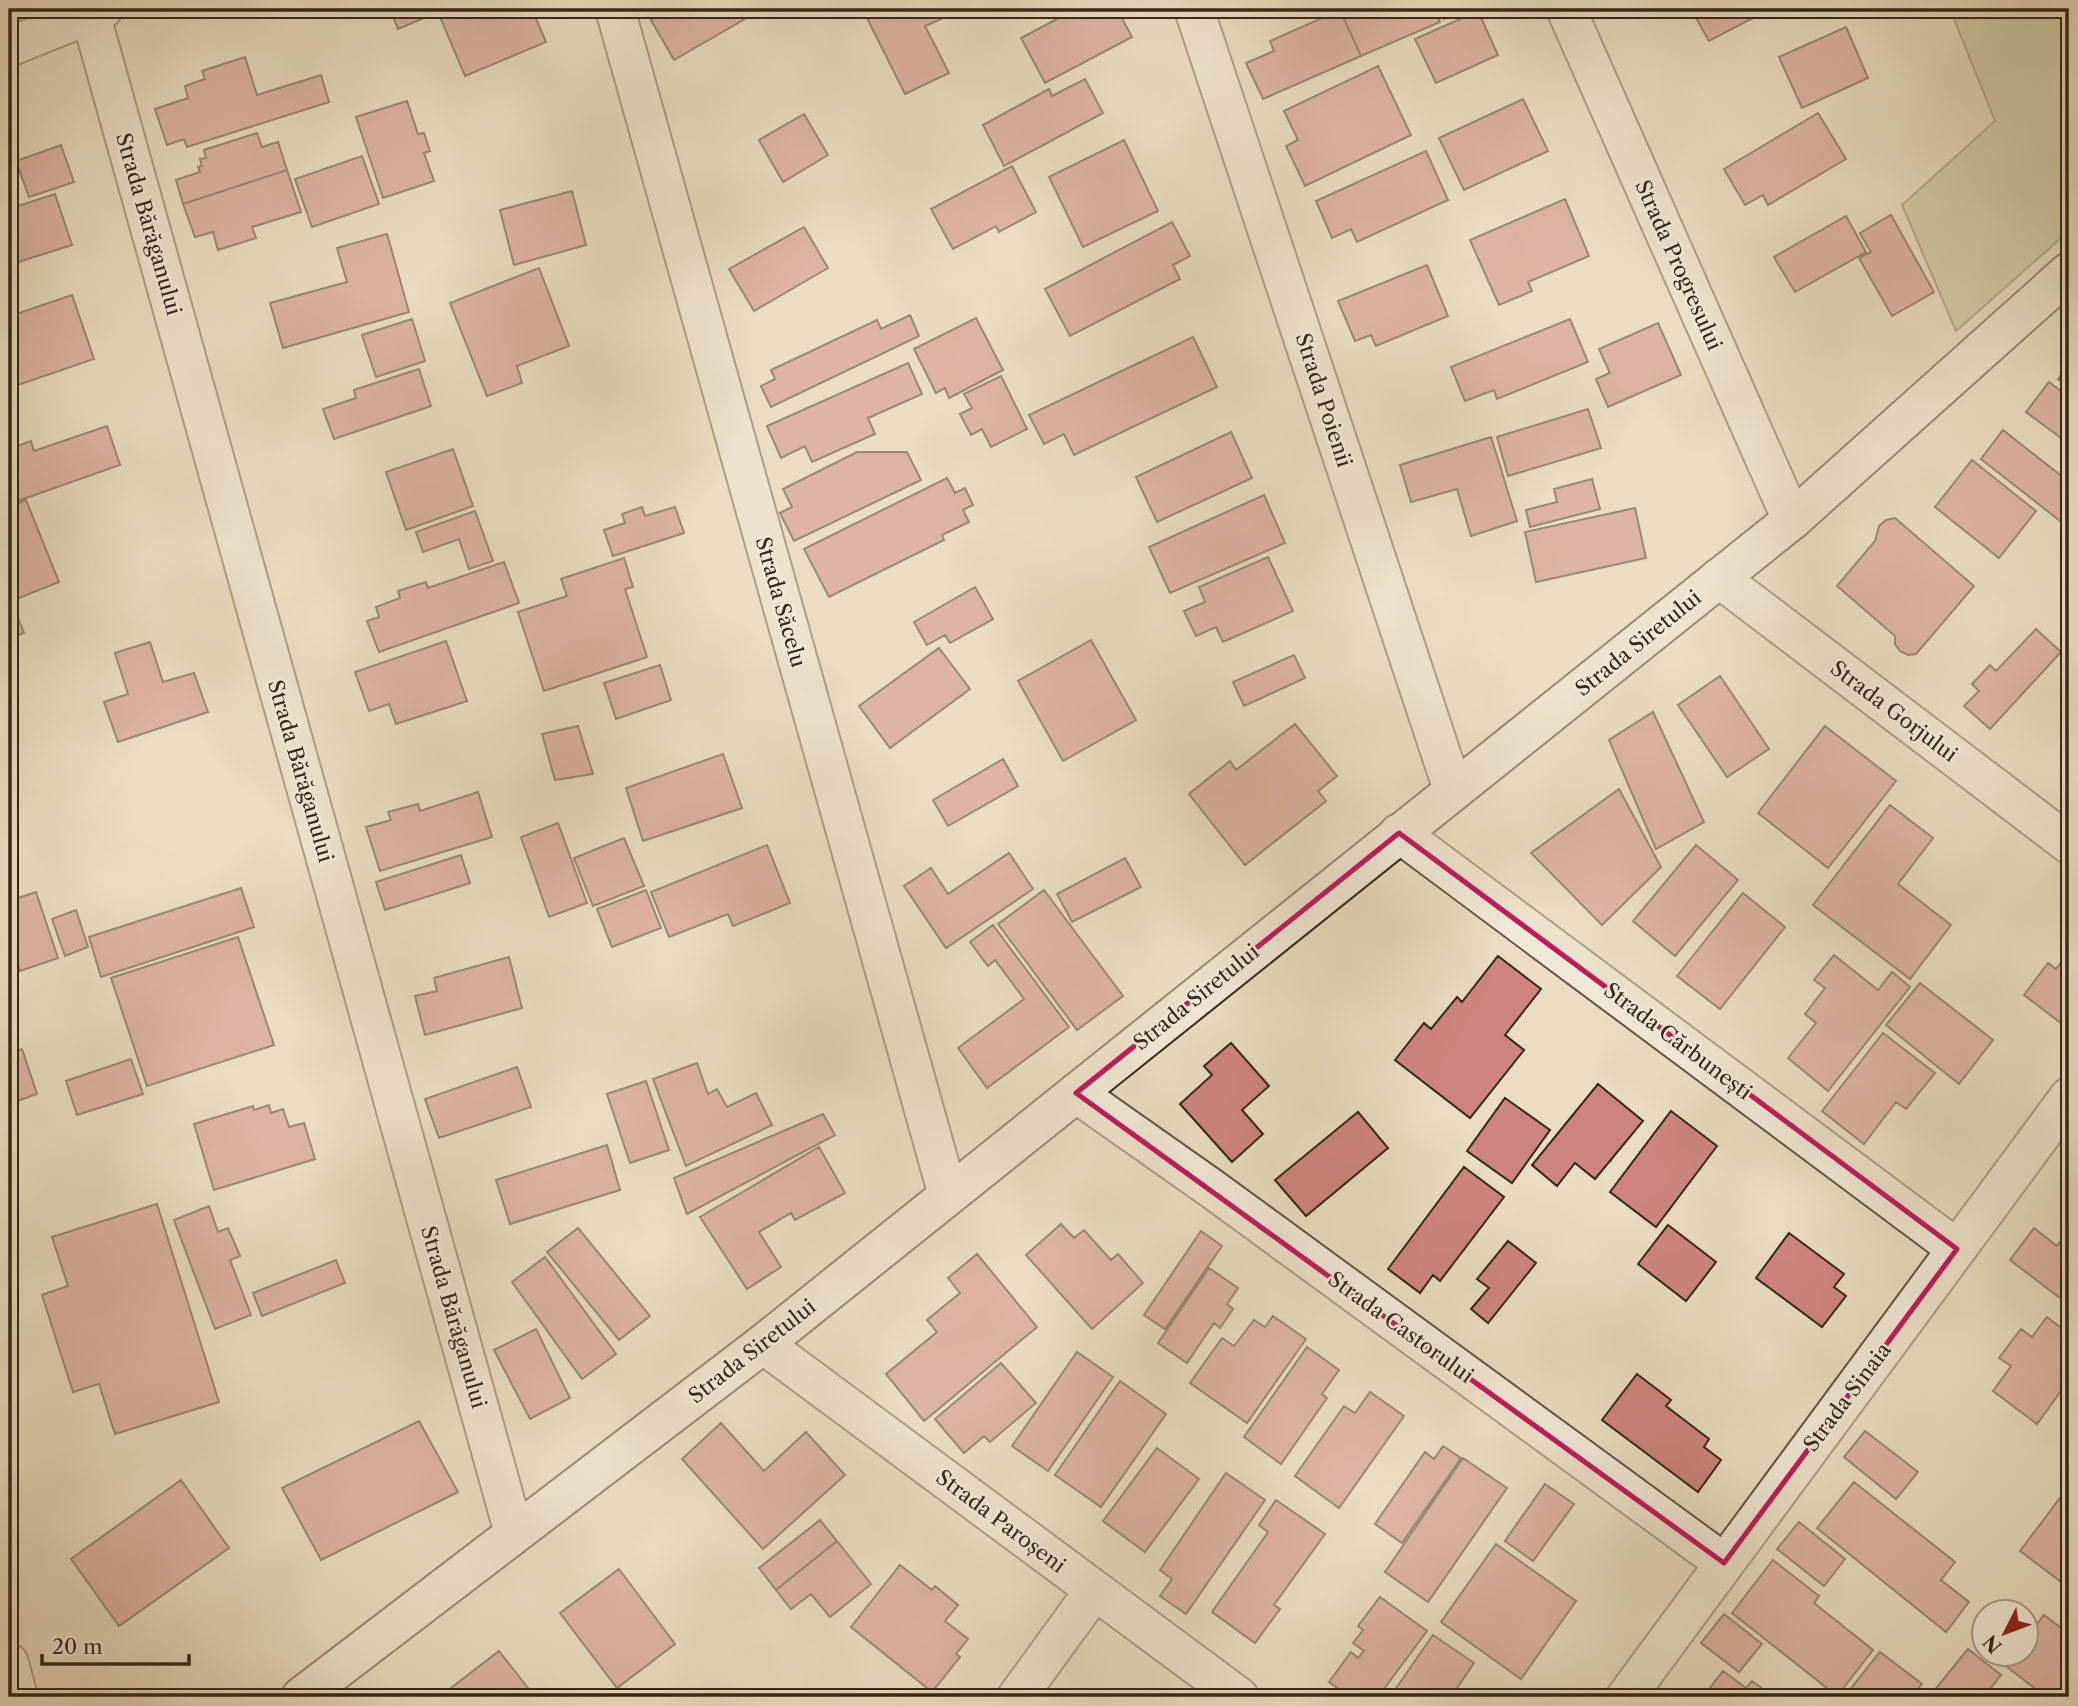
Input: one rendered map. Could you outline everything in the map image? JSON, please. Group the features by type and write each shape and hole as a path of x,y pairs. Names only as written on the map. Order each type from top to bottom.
{"street":[{"name":"Strada Săcelu","path":"615,9 948,1195"},
{"name":"Strada Poienii","path":"1194,9 1453,790"},
{"name":"Strada Progresului","path":"1566,9 1792,520"},
{"path":"9,47 94,11"},
{"name":"Strada Bărăganului","path":"94,11 514,1532"},
{"name":"Strada Siretului","path":"301,1697 763,1344 1792,520 2069,272"},
{"name":"Strada Gorjului","path":"1718,579 2069,844"},
{"name":"Strada Cărbunești","path":"1399,833 1957,1249"},
{"name":"Strada Castorului","path":"1076,1093 1222,1196 1724,1563"},
{"name":"Strada Sinaia","path":"1626,1697 2069,1097"},
{"name":"Strada Paroșeni","path":"763,1344 1239,1697"},
{"path":"1017,1697 1094,1591"},
{"path":"9,1663 18,1697"}],"highlighted area":[{"path":"1399,833 1957,1249 1724,1563 1076,1093"}],"green space":[{"path":"1950,9 2069,9 2069,231 1956,331 1902,205 1995,121"}],"building":[{"path":"390,9 532,9 546,42 465,76 438,12 398,29"},
{"path":"670,9 762,9 674,60 651,20"},
{"path":"881,9 936,9 941,19 925,26 949,73 905,94 866,16"},
{"path":"1076,9 1117,9 1132,37 1045,83 1021,38"},
{"path":"1434,9 1440,22 1361,56 1340,10"},
{"path":"1440,9 1468,9 1444,19"},
{"path":"1597,9 1616,9 1602,17"},
{"path":"1691,9 1770,9 1709,41"},
{"path":"1340,10 1361,56 1263,99 1246,63 1274,51 1270,41"},
{"path":"1478,11 1498,55 1436,83 1415,39"},
{"path":"1846,27 1868,78 1802,108 1779,57"},
{"path":"245,57 257,95 321,75 329,102 187,147 184,139 167,145 155,109 188,98 185,86 205,79 202,71"},
{"path":"1378,66 1411,135 1305,186 1286,146 1298,140 1284,111"},
{"path":"1085,79 1103,113 1004,166 983,125 1049,89 1052,96"},
{"path":"1523,99 1548,151 1464,190 1439,138"},
{"path":"407,101 418,134 424,133 430,151 424,153 434,181 383,198 356,117"},
{"path":"1818,113 1846,159 1768,205 1763,195 1745,205 1724,169"},
{"path":"804,114 828,155 783,182 759,140"},
{"path":"257,133 262,147 278,142 287,170 183,204 176,180 200,172 200,159 206,158 204,150"},
{"path":"1124,140 1158,211 1083,247 1049,177"},
{"path":"61,145 74,182 29,197 16,161"},
{"path":"1426,151 1448,200 1357,242 1351,229 1332,238 1316,201"},
{"path":"362,156 379,204 312,227 295,179"},
{"path":"1012,166 1036,212 999,232 996,226 953,249 931,209"},
{"path":"287,170 301,212 252,227 256,238 218,250 213,232 195,237 183,204"},
{"path":"572,191 586,245 514,265 500,210"},
{"path":"55,194 72,245 9,265 9,209"},
{"path":"1565,199 1589,256 1528,282 1532,291 1499,305 1470,240"},
{"path":"1891,215 1934,292 1892,316 1859,258 1871,252 1860,233"},
{"path":"1846,216 1866,252 1795,292 1774,257"},
{"path":"1172,222 1190,256 1173,265 1180,279 1070,336 1045,289"},
{"path":"804,227 828,268 754,311 729,269"},
{"path":"387,234 409,312 283,348 270,303 347,282 337,248"},
{"path":"1427,265 1448,316 1376,346 1371,335 1355,341 1338,301"},
{"path":"539,268 569,346 517,366 522,383 487,396 450,303"},
{"path":"72,295 94,359 9,388 9,333 18,329 13,315"},
{"path":"910,315 919,336 771,407 761,386 775,379 771,370 877,320 881,329"},
{"path":"976,318 1003,370 949,398 945,388 936,393 914,349"},
{"path":"412,319 425,361 376,377 362,335"},
{"path":"1570,319 1588,362 1497,399 1494,390 1465,401 1451,367"},
{"path":"1658,323 1681,375 1608,407 1596,379 1610,373 1599,349"},
{"path":"1193,337 1217,387 1074,455 1064,434 1044,444 1029,415"},
{"path":"908,363 922,394 868,418 875,434 812,462 805,446 781,458 767,426"},
{"path":"2069,364 2069,388 2058,379"},
{"path":"419,369 431,406 334,439 323,409 356,398 354,390"},
{"path":"1001,376 1027,429 991,447 982,429 971,435 960,414 972,408 964,394"},
{"path":"2049,382 2069,397 2069,444 2026,412"},
{"path":"1588,409 1601,448 1508,476 1497,437"},
{"path":"107,426 120,465 9,504 9,449 31,441 34,451"},
{"path":"2003,430 2069,482 2069,528 1981,459"},
{"path":"1231,432 1252,478 1157,522 1136,477"},
{"path":"1491,437 1517,521 1471,536 1457,489 1411,502 1400,465"},
{"path":"453,449 473,506 406,530 386,472"},
{"path":"857,452 907,452 921,480 794,541 780,513 792,507 783,489"},
{"path":"1972,460 2036,511 1999,558 1935,507"},
{"path":"947,478 955,493 965,488 973,505 963,510 969,522 942,535 944,540 829,597 804,549"},
{"path":"1592,479 1600,509 1530,527 1526,510 1557,502 1554,489"},
{"path":"1264,495 1285,543 1170,593 1149,547"},
{"path":"26,500 59,582 9,602 9,507"},
{"path":"642,507 645,516 675,507 684,533 613,556 604,530 625,523 622,514"},
{"path":"1635,508 1646,558 1536,582 1525,532"},
{"path":"475,511 493,561 469,569 459,539 423,552 416,532"},
{"path":"1895,518 1974,586 1916,654 1908,655 1900,651 1895,644 1895,636 1837,586 1875,541 1879,526 1886,520"},
{"path":"1268,557 1293,611 1223,642 1216,627 1196,636 1184,611 1205,602 1199,587"},
{"path":"624,558 633,587 625,589 647,657 544,691 518,612 567,596 561,579"},
{"path":"504,562 519,603 379,652 367,621 379,617 376,607 400,598 398,591 426,582 428,588"},
{"path":"975,587 993,619 950,643 945,635 927,645 914,622"},
{"path":"16,613 24,633 9,638 9,616"},
{"path":"2036,629 2061,652 1990,729 1964,706 1979,691 1972,684 1990,665 1996,671"},
{"path":"1091,640 1136,720 1063,761 1018,681"},
{"path":"446,641 467,701 396,724 389,704 369,711 355,672"},
{"path":"150,642 163,682 194,673 208,712 118,742 104,702 128,694 115,653"},
{"path":"939,648 970,689 890,748 859,706"},
{"path":"1294,655 1305,678 1244,706 1233,682"},
{"path":"660,665 671,700 616,719 604,683"},
{"path":"1720,676 1769,749 1727,777 1678,705"},
{"path":"1653,712 1704,822 1656,849 1609,740"},
{"path":"1295,724 1337,776 1318,791 1326,801 1245,865 1189,794 1230,761 1236,770"},
{"path":"578,726 593,774 555,780 542,734"},
{"path":"1825,726 1896,781 1828,868 1758,813"},
{"path":"9,747 18,771 9,774"},
{"path":"723,754 742,808 643,841 626,788"},
{"path":"1003,759 1018,786 948,826 933,800"},
{"path":"1619,789 1661,867 1602,925 1531,853"},
{"path":"478,792 492,837 380,871 366,827 391,820 388,812 418,804 420,811"},
{"path":"1890,805 1933,838 1898,884 1951,925 1910,979 1813,905"},
{"path":"558,823 587,903 549,917 521,837"},
{"path":"624,838 644,886 593,906 574,858"},
{"path":"767,845 790,903 733,926 728,914 669,937 651,892"},
{"path":"1696,845 1738,880 1675,956 1633,921"},
{"path":"1009,853 1033,889 946,948 904,886 931,868 948,894"},
{"path":"461,855 470,883 385,910 376,882"},
{"path":"1125,858 1141,887 1072,922 1057,894"},
{"path":"241,888 254,927 101,977 89,937"},
{"path":"646,890 661,928 612,947 597,909"},
{"path":"1044,890 1123,996 1077,1030 998,924"},
{"path":"36,892 58,958 20,971 9,938 9,901"},
{"path":"1743,893 1785,927 1720,1009 1677,976"},
{"path":"76,910 88,947 65,956 52,919"},
{"path":"993,925 1069,1027 987,1088 958,1048 1024,999 995,960 988,966 970,942"},
{"path":"238,937 274,1045 147,1086 111,978"},
{"path":"2069,951 2069,1023 2066,1027 2024,995 2048,963 2056,969"},
{"path":"1834,955 1878,990 1892,972 1910,987 1828,1091 1788,1058 1816,1023 1805,1014 1825,988 1814,980"},
{"path":"1498,956 1541,989 1505,1035 1524,1050 1470,1118 1395,1060 1424,1023 1431,1029 1457,997 1462,1002"},
{"path":"509,957 522,1008 425,1035 415,996 437,991 434,978"},
{"path":"1920,983 1993,1040 1959,1084 1886,1025"},
{"path":"1883,1033 1935,1073 1906,1109 1896,1102 1864,1144 1822,1111"},
{"path":"1231,1043 1269,1086 1242,1110 1263,1134 1232,1162 1180,1104 1212,1075 1204,1066"},
{"path":"22,1049 37,1094 9,1104 9,1054"},
{"path":"131,1059 143,1094 77,1115 66,1081"},
{"path":"697,1063 708,1094 717,1089 727,1107 756,1093 772,1125 686,1166 653,1079"},
{"path":"517,1067 531,1107 439,1138 425,1099"},
{"path":"646,1081 669,1150 630,1163 607,1094"},
{"path":"1598,1084 1643,1121 1595,1179 1575,1163 1557,1186 1532,1165"},
{"path":"1505,1098 1550,1130 1512,1183 1467,1151"},
{"path":"269,1105 271,1113 283,1109 289,1127 304,1123 315,1159 214,1190 194,1124 253,1106 254,1110"},
{"path":"1671,1111 1717,1146 1656,1227 1610,1192"},
{"path":"1358,1112 1388,1148 1306,1216 1275,1180"},
{"path":"823,1114 835,1135 687,1214 674,1178"},
{"path":"607,1145 620,1190 510,1224 496,1180"},
{"path":"819,1147 845,1193 795,1220 791,1213 759,1232 781,1267 747,1289 700,1217"},
{"path":"1464,1167 1504,1197 1440,1281 1433,1275 1420,1293 1388,1269"},
{"path":"157,1204 219,1402 115,1434 99,1384 73,1392 42,1295 68,1286 52,1237"},
{"path":"209,1206 218,1232 228,1228 240,1256 230,1260 251,1315 215,1329 174,1220"},
{"path":"1061,1224 1074,1238 1084,1230 1111,1260 1118,1254 1143,1283 1092,1329 1026,1255"},
{"path":"1668,1225 1716,1262 1686,1301 1638,1264"},
{"path":"578,1228 650,1316 619,1340 547,1252"},
{"path":"2034,1228 2057,1246 2066,1233 2069,1235 2069,1305 2010,1260"},
{"path":"1201,1231 1222,1246 1165,1329 1144,1315"},
{"path":"1789,1233 1844,1274 1834,1287 1846,1296 1822,1327 1756,1278"},
{"path":"1508,1241 1536,1263 1488,1323 1471,1309 1489,1288 1477,1279"},
{"path":"977,1254 1037,1327 924,1421 886,1374 937,1332 927,1320 960,1293 948,1278"},
{"path":"545,1257 616,1354 582,1379 512,1282"},
{"path":"336,1260 345,1283 262,1316 253,1293"},
{"path":"1209,1268 1238,1288 1227,1304 1233,1309 1220,1328 1214,1323 1187,1363 1158,1343"},
{"path":"1273,1316 1306,1339 1247,1423 1190,1383 1222,1338 1234,1346 1254,1320 1265,1327"},
{"path":"2047,1317 2069,1334 2069,1380 2037,1424 1993,1391 2011,1366 1999,1358 2021,1329 2032,1337"},
{"path":"536,1329 570,1398 530,1419 494,1350"},
{"path":"1307,1347 1339,1370 1322,1394 1327,1398 1281,1464 1244,1437"},
{"path":"1077,1352 1113,1377 1048,1471 1012,1446"},
{"path":"1001,1363 1036,1403 990,1442 984,1436 964,1453 935,1419"},
{"path":"1637,1374 1671,1400 1666,1406 1709,1439 1704,1447 1721,1460 1698,1492 1602,1420"},
{"path":"1120,1381 1166,1414 1101,1507 1055,1475"},
{"path":"1370,1392 1404,1416 1339,1508 1295,1476 1344,1406 1355,1413"},
{"path":"419,1421 458,1492 321,1560 282,1488"},
{"path":"721,1423 764,1471 806,1432 845,1475 763,1549 682,1459"},
{"path":"1865,1431 1918,1472 1896,1499 1844,1457"},
{"path":"1443,1446 1461,1458 1402,1543 1375,1524 1425,1452 1434,1459"},
{"path":"1157,1448 1199,1479 1145,1552 1103,1521"},
{"path":"1463,1458 1507,1488 1428,1602 1385,1572"},
{"path":"1226,1473 1265,1500 1186,1614 1160,1596 1172,1579 1160,1570"},
{"path":"181,1480 229,1548 119,1626 71,1559"},
{"path":"1854,1482 1955,1562 1941,1580 1969,1602 1946,1632 1817,1528"},
{"path":"1545,1484 1574,1504 1533,1561 1505,1541"},
{"path":"2069,1486 2069,1588 2020,1551"},
{"path":"1276,1500 1325,1534 1274,1605 1280,1609 1255,1643 1212,1612 1268,1532 1259,1525"},
{"path":"820,1520 837,1541 776,1590 759,1568"},
{"path":"1799,1522 1845,1559 1824,1586 1777,1549"},
{"path":"837,1541 871,1584 830,1617 811,1594 791,1609 776,1590"},
{"path":"1496,1544 1576,1601 1521,1679 1441,1622"},
{"path":"1773,1560 1819,1596 1814,1603 1873,1650 1837,1696 1732,1613"},
{"path":"900,1565 932,1590 935,1586 958,1605 945,1621 968,1639 956,1654 960,1657 932,1692 851,1627"},
{"path":"619,1569 675,1644 617,1688 560,1613"},
{"path":"1380,1597 1427,1631 1378,1697 1330,1697 1337,1688 1329,1682 1351,1652 1358,1658 1364,1651 1353,1643 1363,1630 1358,1626"},
{"path":"1724,1614 1762,1644 1739,1672 1701,1643"},
{"path":"2044,1615 2069,1634 2069,1697 2046,1697 2009,1668 2039,1668 2039,1622"},
{"path":"1433,1635 1474,1663 1451,1697 1390,1697"},
{"path":"1968,1649 1969,1668 1992,1668 2001,1675 1984,1697 1929,1697"},
{"path":"499,1651 535,1697 458,1697 451,1688"},
{"path":"1880,1652 1922,1684 1911,1697 1844,1697"},
{"path":"1723,1671 1746,1688 1752,1681 1774,1697 1703,1697"}]}
